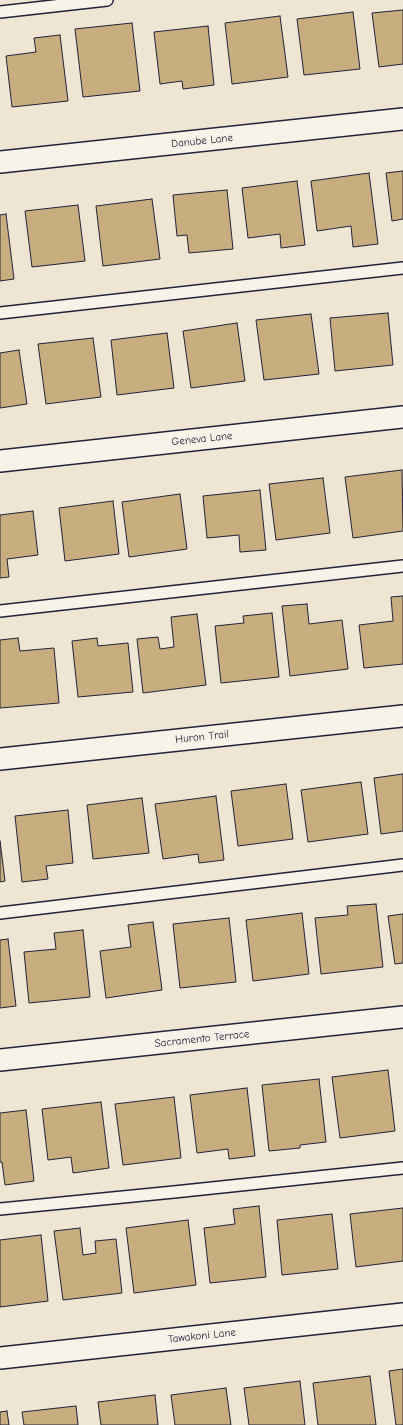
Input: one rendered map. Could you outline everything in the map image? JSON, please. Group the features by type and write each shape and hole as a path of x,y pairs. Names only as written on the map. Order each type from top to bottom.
{"street":[{"name":"Danube Lane","path":"0,162 403,119"},
{"name":"Geneva Lane","path":"0,461 403,417"},
{"name":"Huron Trail","path":"0,759 403,716"},
{"name":"Sacramento Terrace","path":"0,1060 403,1017"},
{"name":"Tawakoni Lane","path":"0,1358 403,1314"}],"lane":[{"path":"0,12 107,0"},
{"path":"0,312 403,268"},
{"path":"0,611 403,566"},
{"path":"0,913 403,865"},
{"path":"0,1209 403,1168"}],"building":[{"path":"403,10 403,64 379,67 372,13"},
{"path":"353,12 360,69 304,75 297,19"},
{"path":"280,16 288,77 232,84 225,23"},
{"path":"132,23 140,91 83,97 75,29"},
{"path":"208,26 214,85 183,89 182,81 160,84 154,32"},
{"path":"60,35 68,101 12,107 6,56 36,52 34,38"},
{"path":"403,171 403,219 392,221 386,173"},
{"path":"369,173 378,244 353,247 351,226 317,231 311,181"},
{"path":"297,181 305,245 281,248 280,234 248,238 242,188"},
{"path":"227,190 233,249 189,253 187,235 177,236 173,195"},
{"path":"152,199 160,259 103,266 96,206"},
{"path":"78,205 85,261 32,267 25,211"},
{"path":"6,214 14,279 0,281 0,215"},
{"path":"388,313 393,365 335,371 330,318"},
{"path":"311,314 319,374 264,380 256,320"},
{"path":"237,323 245,381 191,388 183,331"},
{"path":"167,333 174,388 117,395 111,340"},
{"path":"93,338 101,397 46,404 38,344"},
{"path":"19,350 27,404 0,408 0,353"},
{"path":"402,470 403,531 353,538 345,477"},
{"path":"323,478 330,533 276,540 269,484"},
{"path":"260,490 266,550 240,552 239,535 207,538 203,496"},
{"path":"180,494 187,549 129,557 122,502"},
{"path":"113,501 119,554 65,561 59,508"},
{"path":"33,511 38,555 7,559 9,577 0,578 0,515"},
{"path":"403,596 403,664 364,668 359,625 393,621 391,597"},
{"path":"307,604 309,624 342,620 348,669 290,676 282,606"},
{"path":"272,613 279,677 221,683 215,626 244,623 243,616"},
{"path":"197,614 206,685 143,693 137,639 158,637 160,649 174,647 171,617"},
{"path":"18,638 20,651 54,648 59,703 0,708 0,640"},
{"path":"97,638 98,646 128,643 133,692 78,697 72,641"},
{"path":"403,774 403,831 381,834 374,778"},
{"path":"361,782 368,834 308,842 301,790"},
{"path":"286,784 293,839 238,846 231,791"},
{"path":"216,796 224,860 199,863 198,854 163,859 155,804"},
{"path":"142,798 149,853 93,859 87,805"},
{"path":"68,810 73,863 46,866 48,879 22,882 15,816"},
{"path":"0,841 5,881 0,882"},
{"path":"376,904 383,967 321,974 315,918 348,915 347,906"},
{"path":"302,913 309,974 253,981 246,920"},
{"path":"403,914 403,963 395,964 388,916"},
{"path":"229,918 236,982 180,988 173,924"},
{"path":"153,922 162,990 106,998 100,951 131,947 128,925"},
{"path":"83,930 90,997 29,1003 24,952 56,949 54,933"},
{"path":"8,939 16,1006 0,1008 0,940"},
{"path":"388,1070 395,1131 340,1138 332,1077"},
{"path":"319,1079 326,1142 300,1145 300,1148 269,1151 262,1085"},
{"path":"247,1088 255,1156 229,1159 228,1149 197,1153 190,1095"},
{"path":"174,1097 181,1158 123,1165 115,1104"},
{"path":"101,1102 109,1168 73,1173 71,1157 48,1160 42,1109"},
{"path":"26,1110 34,1181 5,1185 2,1162 0,1162 0,1113"},
{"path":"259,1206 266,1277 210,1283 204,1228 235,1224 233,1209"},
{"path":"403,1208 403,1261 356,1267 350,1214"},
{"path":"332,1214 338,1269 282,1275 277,1220"},
{"path":"188,1220 196,1285 134,1293 126,1228"},
{"path":"80,1228 83,1255 96,1253 95,1241 116,1239 122,1293 63,1300 54,1231"},
{"path":"41,1235 48,1301 0,1307 0,1240"},
{"path":"403,1369 403,1425 396,1425 389,1371"},
{"path":"370,1376 376,1425 318,1425 313,1383"},
{"path":"300,1381 305,1425 249,1425 244,1388"},
{"path":"226,1388 231,1425 175,1425 171,1395"},
{"path":"155,1395 158,1425 101,1425 98,1402"},
{"path":"76,1406 78,1425 24,1425 22,1412"},
{"path":"7,1411 9,1425 0,1425 0,1412"}]}
